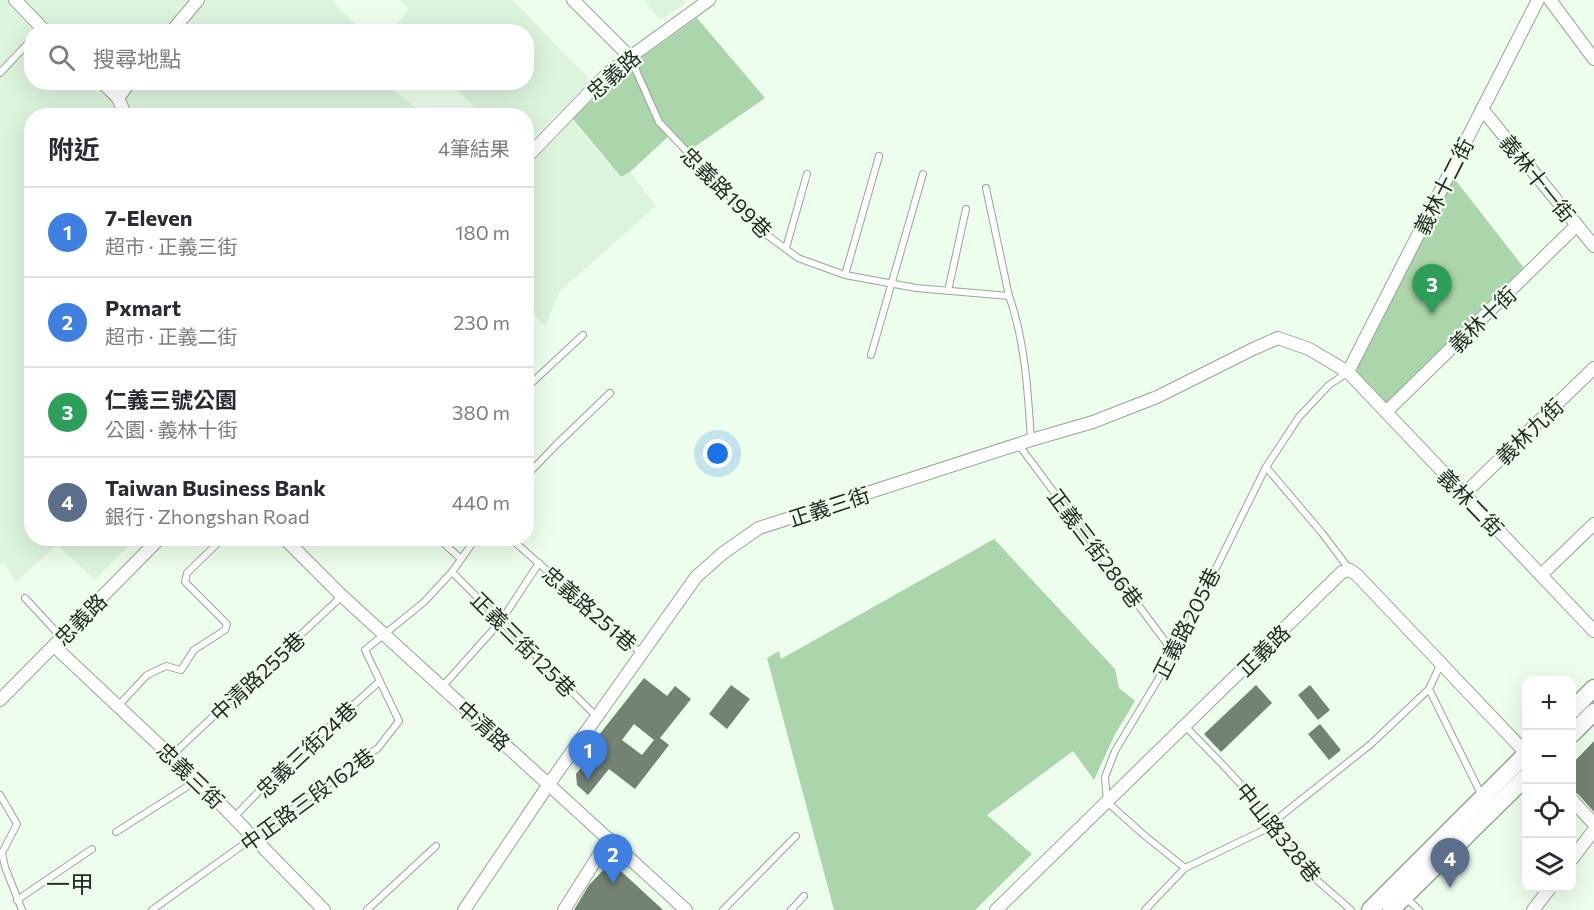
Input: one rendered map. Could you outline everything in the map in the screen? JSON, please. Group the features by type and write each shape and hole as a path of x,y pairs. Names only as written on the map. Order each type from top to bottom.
{"main road":[{"path":"1576,706 1594,688"},
{"path":"1576,730 1594,712"},
{"path":"1370,910 1522,758"},
{"path":"1391,910 1522,782"}],"street":[{"path":"178,24 198,0"},
{"path":"573,0 630,57"},
{"name":"忠義路","path":"534,150 608,73 709,0"},
{"name":"義林十二街","path":"1348,372 1538,0"},
{"path":"1550,0 1594,59"},
{"path":"17,1 37,24"},
{"path":"110,90 118,98 122,108"},
{"path":"118,98 124,90"},
{"name":"義林十一街","path":"1482,109 1594,246"},
{"name":"義林十街","path":"1386,412 1577,225"},
{"name":"正義三街","path":"464,910 549,784 696,577 723,552 759,528 1093,422 1157,397 1278,338 1310,349 1348,372"},
{"name":"義林九街","path":"1464,494 1594,368"},
{"name":"義林二街","path":"1348,372 1594,632"},
{"path":"1541,575 1594,524"},
{"name":"忠義路","path":"0,700 152,546"},
{"name":"中清路","path":"292,546 342,596 686,910"},
{"path":"1350,570 1358,575 1522,748"},
{"name":"正義路","path":"996,910 1342,572 1350,570"},
{"name":"忠義三街","path":"58,642 117,706 197,780 324,910"},
{"path":"1576,805 1594,824"},
{"path":"1576,854 1594,830"},
{"path":"567,909 609,839"},
{"path":"1533,910 1547,892"}],"lane":[{"path":"0,72 24,47"},
{"name":"忠義路199巷","path":"630,57 659,122 763,232 798,258 845,275 948,291 1009,296"},
{"path":"845,275 879,156"},
{"path":"786,248 807,174"},
{"path":"871,355 923,174"},
{"path":"986,188 1009,296 1014,309 1028,388 1031,440"},
{"path":"948,291 966,209"},
{"path":"534,381 583,335"},
{"name":"正義路205巷","path":"1107,801 1105,777 1115,751 1174,653 1266,467 1299,417 1329,385 1348,372"},
{"path":"534,468 610,393"},
{"name":"正義三街286巷","path":"1018,444 1174,653"},
{"path":"1266,467 1350,570"},
{"path":"117,706 147,675 166,666 182,670 194,650 225,630 227,624 185,582 188,573 215,546"},
{"path":"447,546 461,559"},
{"path":"385,635 424,602 452,572 470,546"},
{"name":"忠義路251巷","path":"519,546 642,653"},
{"path":"442,687 501,621 539,563"},
{"name":"正義三街125巷","path":"452,572 597,717"},
{"name":"中清路255巷","path":"171,756 342,596"},
{"path":"25,598 58,642"},
{"name":"中正路三段162巷","path":"152,910 378,748 399,722 364,650 385,635"},
{"path":"1145,910 1185,868 1262,831 1371,744 1429,688 1442,663"},
{"name":"忠義三街24巷","path":"234,817 272,778 380,681"},
{"path":"1429,688 1483,797"},
{"name":"中山路328巷","path":"1184,726 1275,822 1287,845 1310,873 1351,910"},
{"path":"116,832 197,780"},
{"path":"0,795 17,824 2,853 5,867 22,910"},
{"path":"1107,801 1185,868"},
{"path":"723,910 796,836"},
{"path":"367,910 436,846"},
{"path":"17,900 92,849"},
{"path":"791,910 804,897"},
{"path":"1405,897 1419,910"}],"shaded area":[{"path":"0,0 331,0 355,24 24,24 24,90 394,90 415,108 24,108 24,546 56,546 16,582 4,563 0,566"},
{"path":"400,0 513,0 591,81 534,136 534,108 476,108 457,90 534,90 534,24 397,24 409,9"},
{"path":"644,0 683,0 686,3 660,20"},
{"path":"572,121 621,178 630,172 656,206 560,291 545,327 534,314 534,160"},
{"path":"58,546 128,546 95,580"}],"green space":[{"path":"697,18 765,98 690,150 672,133 630,172 621,177 572,118 634,63"},
{"path":"1450,173 1528,273 1386,412 1348,372"},
{"path":"994,539 1115,669 1119,688 1135,701 1115,734 1094,780 1073,751 987,815 1032,854 975,910 834,910 767,658 779,651 781,659"}],"building":[{"path":"644,678 667,696 675,686 691,699 660,738 669,745 635,789 609,769 588,795 577,785 576,774 597,749 591,745","holes":["634,724 654,740 642,755 622,740"]},
{"path":"731,685 750,699 727,729 709,714"},
{"path":"1256,685 1272,703 1221,752 1204,734"},
{"path":"1310,685 1330,710 1318,720 1298,695"},
{"path":"1320,724 1341,750 1329,760 1308,734"},
{"path":"1594,741 1594,812 1576,793 1576,760"},
{"path":"611,862 663,910 574,910 589,885"}],"place":[{"name":"仁義三號公園","path":"1432,314"},
{"name":"7-Eleven","path":"588,780"},
{"name":"Pxmart","path":"613,884"},
{"name":"Taiwan Business Bank","path":"1450,888"}],"district":[{"name":"一甲","path":"70,883"}]}
